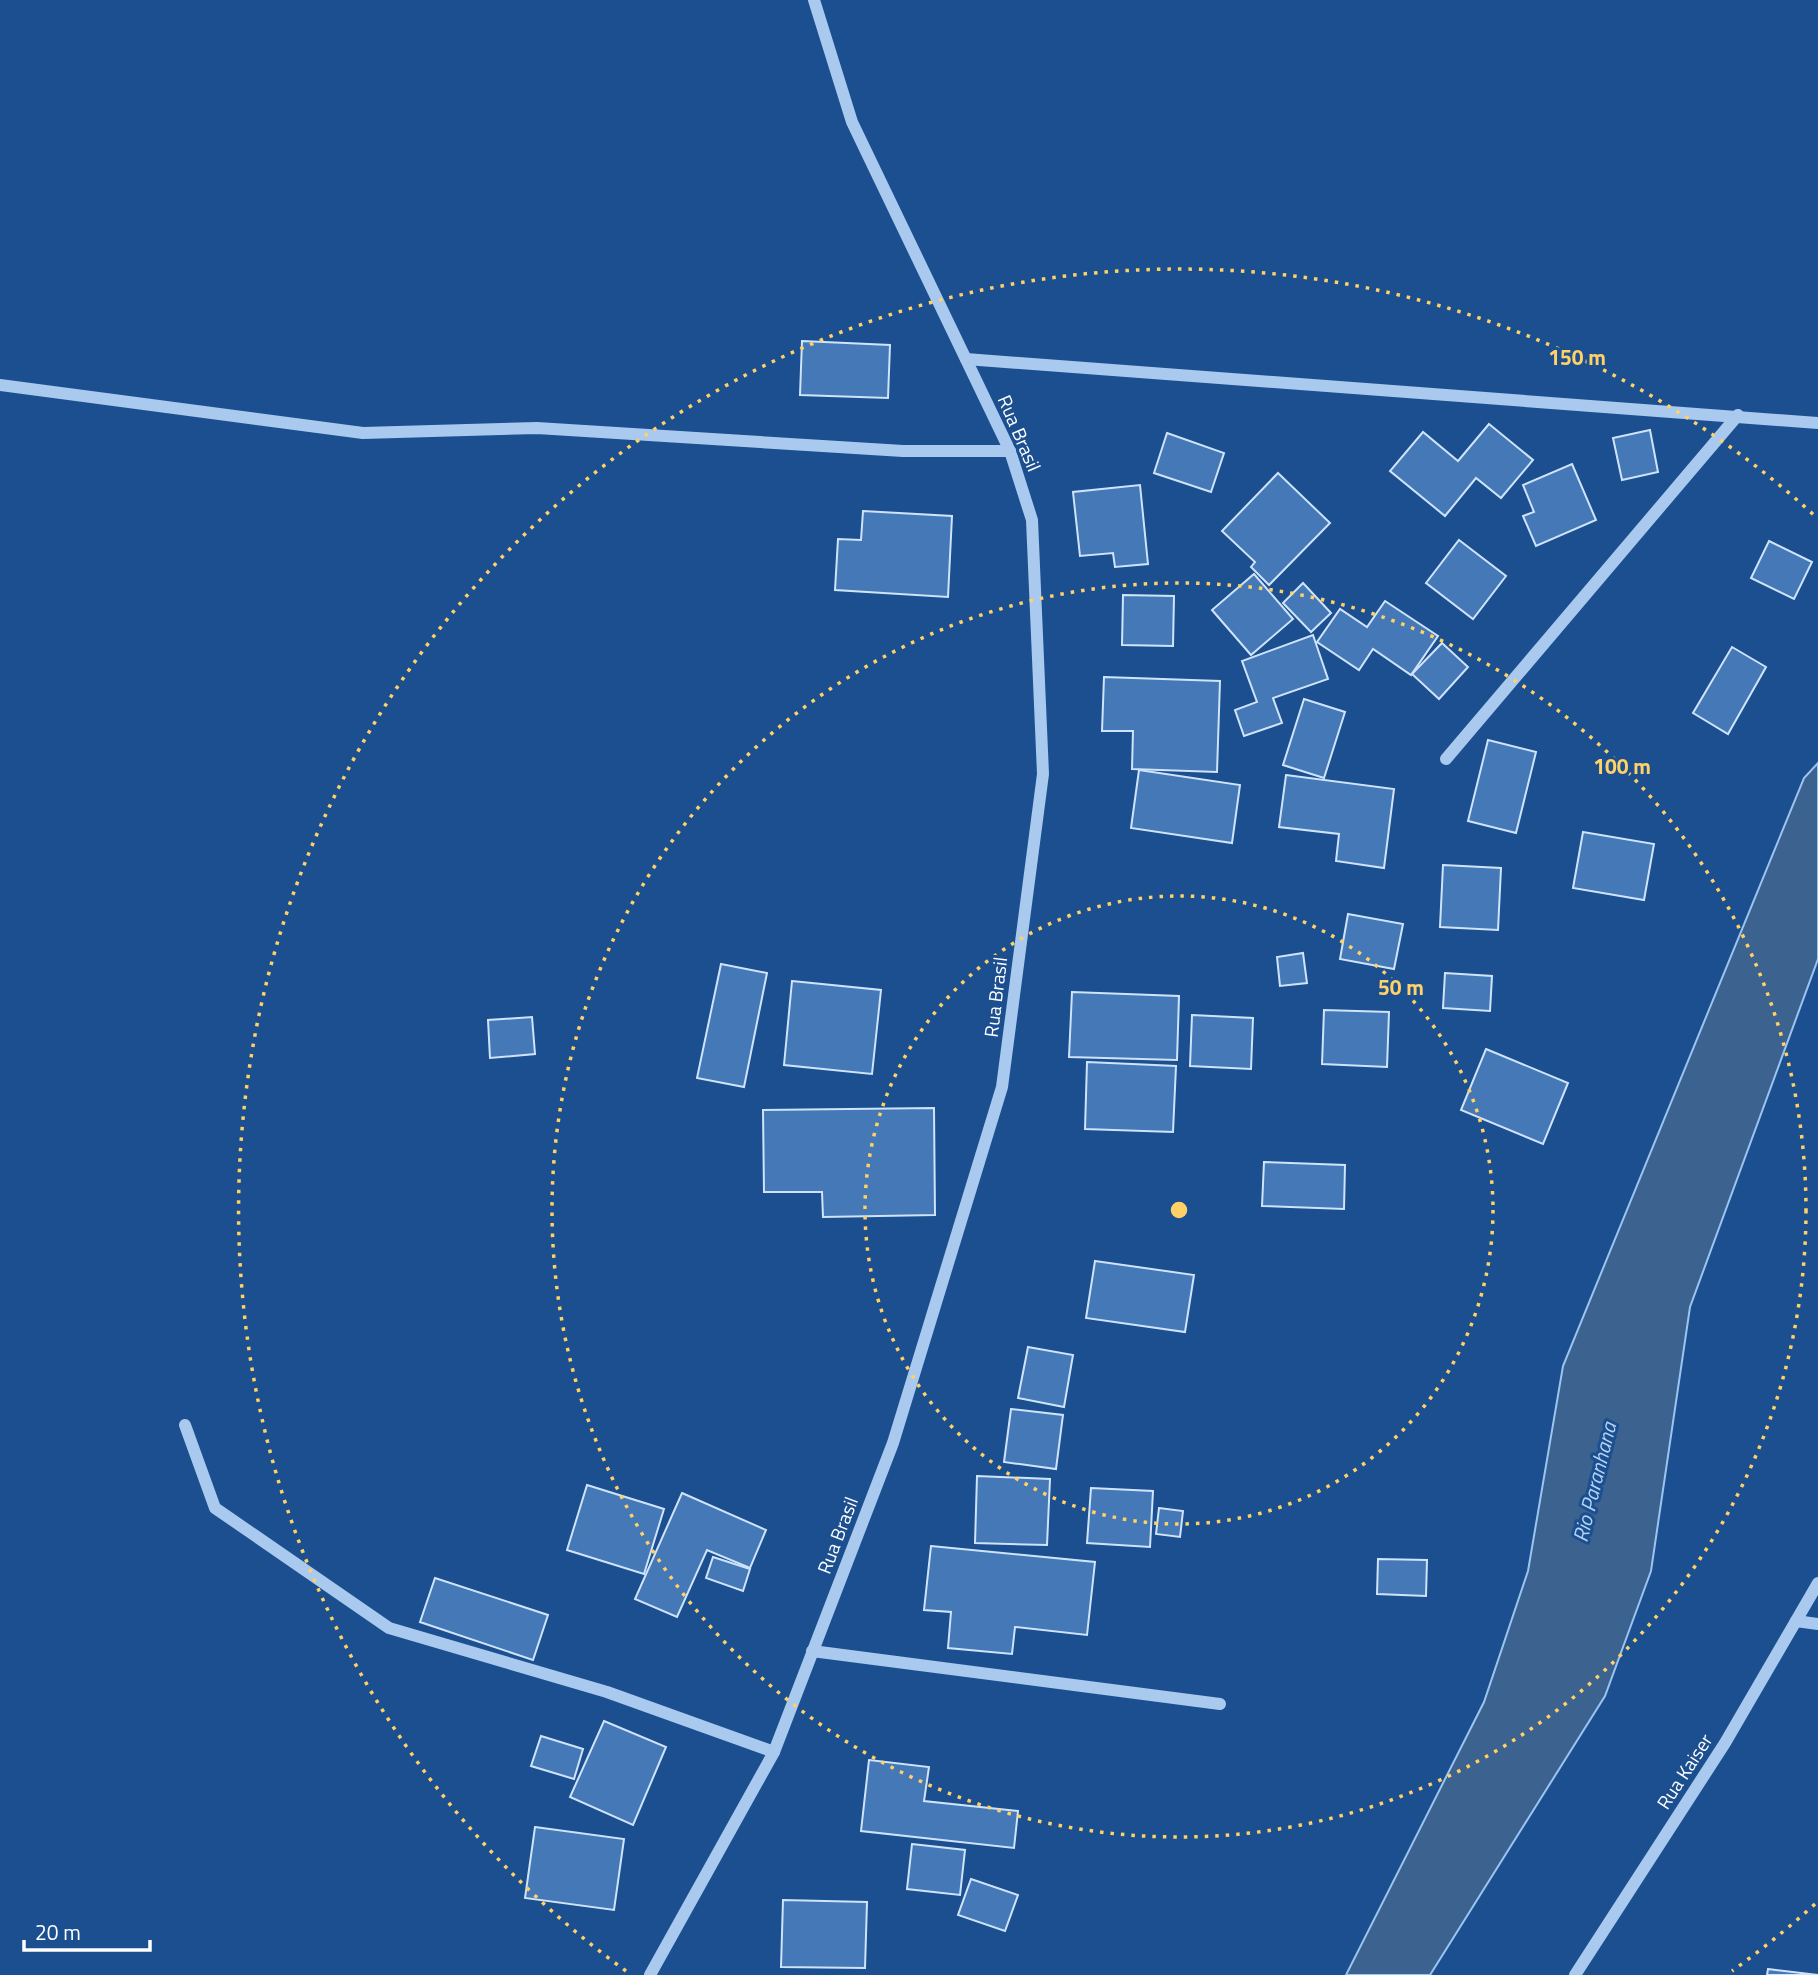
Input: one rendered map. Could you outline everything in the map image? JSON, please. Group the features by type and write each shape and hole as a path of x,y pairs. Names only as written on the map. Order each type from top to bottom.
{"street":[{"name":"Rua Brasil","path":"650,1975 774,1752 893,1443 1002,1087 1043,774 1031,520 1010,450 852,122 814,0"},
{"path":"966,359 1818,423"},
{"path":"0,385 363,433 537,428 902,451 1010,450"},
{"path":"1446,759 1738,415"},
{"path":"185,1425 215,1508 389,1628 607,1692 774,1752"},
{"name":"Rua Kaiser","path":"1575,1975 1725,1743 1818,1583"},
{"path":"1796,1621 1818,1624"},
{"path":"813,1651 1220,1704"}],"water":[{"name":"Rio Paranhana","path":"1818,763 1818,959 1690,1307 1651,1571 1605,1696 1430,1975 1346,1975 1484,1702 1528,1571 1563,1366 1804,778"}],"building":[{"path":"802,341 890,345 888,398 800,395"},
{"path":"1489,424 1533,460 1501,498 1476,478 1445,516 1390,471 1423,432 1458,461"},
{"path":"1650,430 1658,472 1622,480 1613,438"},
{"path":"1167,433 1224,453 1211,492 1154,473"},
{"path":"1572,464 1596,520 1536,546 1523,516 1534,512 1523,485"},
{"path":"1278,473 1330,523 1269,585 1251,567 1255,562 1222,531"},
{"path":"1140,485 1148,564 1115,567 1113,553 1080,556 1073,492"},
{"path":"863,511 952,516 948,597 835,590 838,539 861,540"},
{"path":"1459,540 1506,576 1473,619 1426,583"},
{"path":"1769,541 1812,562 1794,599 1751,578"},
{"path":"1254,574 1293,619 1251,655 1212,610"},
{"path":"1303,583 1331,613 1311,632 1283,603"},
{"path":"1123,595 1174,596 1173,646 1122,645"},
{"path":"1385,601 1438,636 1411,675 1373,649 1359,670 1317,642 1340,609 1367,627"},
{"path":"1313,635 1328,679 1273,698 1282,723 1244,736 1235,710 1257,702 1242,661"},
{"path":"1442,643 1468,667 1439,699 1412,674"},
{"path":"1732,647 1766,667 1728,734 1693,713"},
{"path":"1104,677 1220,681 1217,772 1132,769 1133,731 1102,731"},
{"path":"1304,699 1345,712 1324,778 1283,765"},
{"path":"1488,740 1536,752 1516,833 1468,821"},
{"path":"1139,770 1240,785 1232,843 1131,828"},
{"path":"1286,775 1394,789 1384,868 1336,861 1339,834 1279,827"},
{"path":"1583,832 1654,844 1644,900 1573,888"},
{"path":"1443,865 1501,868 1498,930 1440,927"},
{"path":"1348,914 1403,924 1394,969 1340,959"},
{"path":"1303,953 1307,983 1280,986 1277,957"},
{"path":"721,964 767,973 744,1087 697,1078"},
{"path":"1445,973 1492,976 1490,1011 1443,1008"},
{"path":"792,981 881,990 872,1074 784,1065"},
{"path":"1072,992 1179,996 1177,1060 1069,1057"},
{"path":"1324,1010 1389,1012 1387,1067 1322,1064"},
{"path":"1192,1015 1253,1018 1251,1069 1190,1066"},
{"path":"532,1017 535,1054 490,1058 488,1020"},
{"path":"1486,1049 1568,1083 1543,1144 1461,1110"},
{"path":"1087,1062 1176,1066 1173,1132 1085,1129"},
{"path":"934,1108 935,1215 823,1217 822,1192 764,1192 763,1110"},
{"path":"1264,1162 1345,1165 1344,1209 1262,1206"},
{"path":"1095,1261 1194,1275 1185,1332 1086,1318"},
{"path":"1028,1347 1073,1355 1064,1407 1018,1398"},
{"path":"1011,1409 1063,1415 1056,1469 1004,1462"},
{"path":"977,1476 1050,1479 1047,1545 975,1543"},
{"path":"587,1485 664,1509 644,1574 567,1550"},
{"path":"1091,1488 1153,1491 1150,1547 1087,1543"},
{"path":"682,1493 766,1530 750,1568 707,1550 677,1617 635,1599"},
{"path":"1159,1508 1183,1511 1180,1537 1156,1534"},
{"path":"931,1546 1095,1562 1087,1635 1015,1627 1012,1654 948,1648 951,1612 924,1610"},
{"path":"713,1557 750,1569 743,1591 706,1578"},
{"path":"1378,1559 1427,1560 1426,1596 1377,1594"},
{"path":"435,1578 548,1615 533,1660 420,1622"},
{"path":"604,1721 666,1747 633,1825 570,1797"},
{"path":"541,1736 583,1749 574,1779 531,1766"},
{"path":"869,1760 929,1767 924,1801 1018,1811 1014,1848 861,1831"},
{"path":"535,1827 624,1839 614,1910 525,1898"},
{"path":"912,1844 965,1850 960,1895 907,1889"},
{"path":"971,1879 1018,1895 1005,1931 958,1915"},
{"path":"783,1900 867,1902 865,1968 781,1967"},
{"path":"1768,1969 1818,1975 1767,1975"}]}
